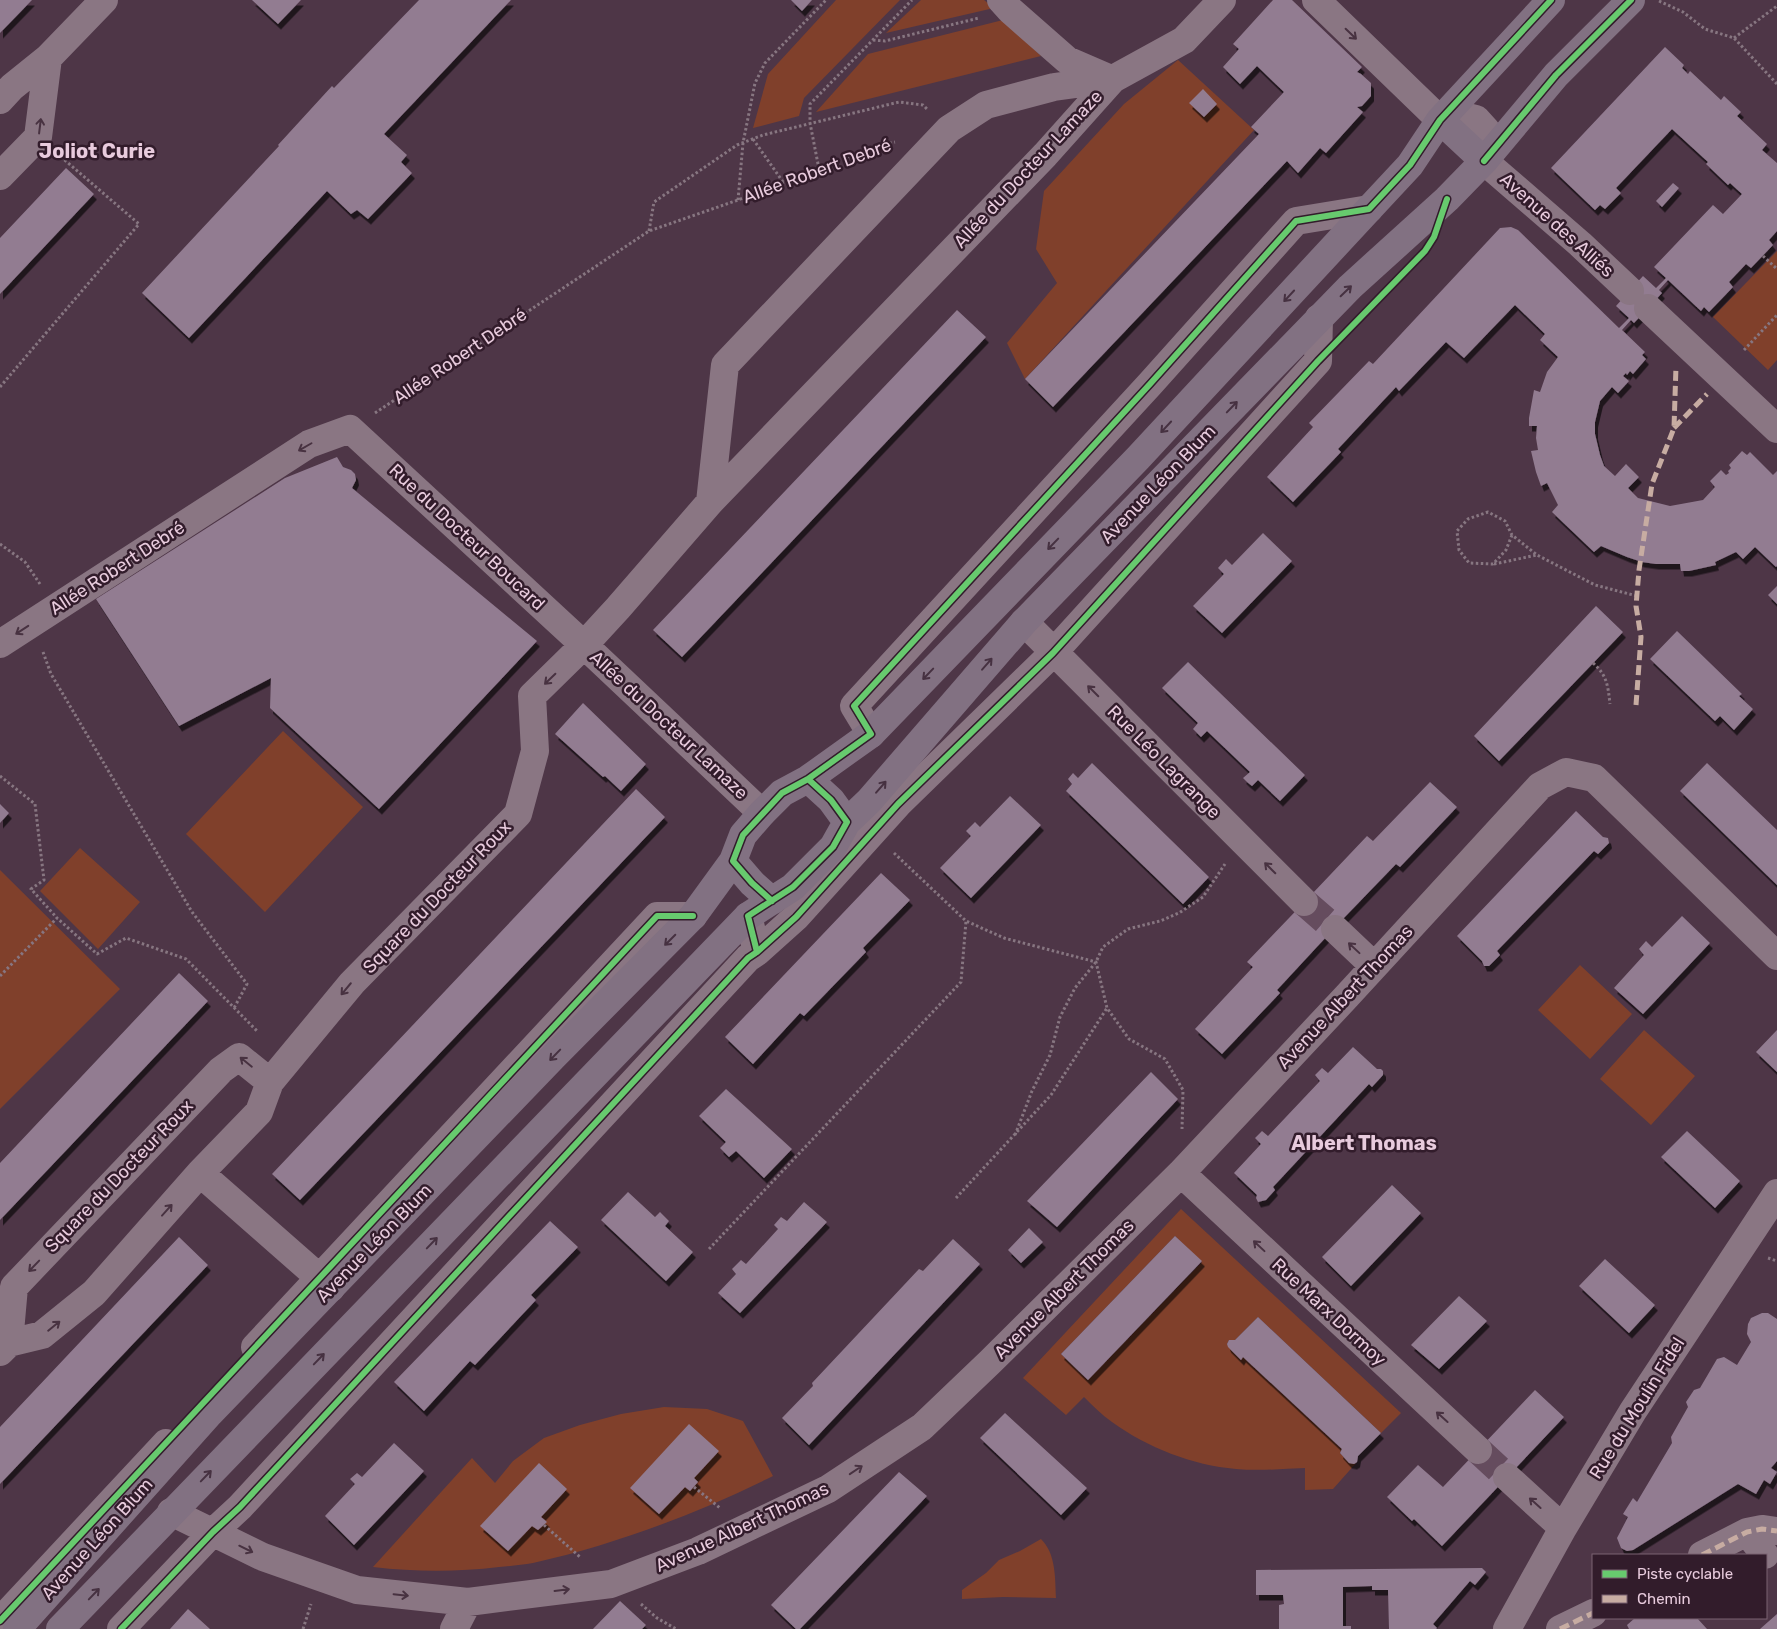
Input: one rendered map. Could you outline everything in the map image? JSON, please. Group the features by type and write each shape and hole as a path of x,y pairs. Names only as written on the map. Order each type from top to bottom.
{"main road":[{"name":"Avenue Léon Blum","path":"17,1629 325,1283 693,916 733,861 743,835 762,813 782,793 808,779 871,734 1138,458 1410,165 1444,116 1551,0"},
{"name":"Avenue Léon Blum","path":"60,1629 748,916 792,887 833,847 848,822 869,801 1024,622 1319,318 1350,287 1432,214 1484,161 1556,75 1631,0"},
{"path":"808,779 831,800 848,822"},
{"path":"733,861 752,883 772,901"}],"street":[{"path":"0,100 12,87 48,58 104,0"},
{"path":"1005,5 1067,60 1113,79 1184,40 1222,0"},
{"path":"1316,0 1444,116 1476,119 1486,130 1484,161"},
{"path":"0,176 38,137 48,58"},
{"name":"Allée du Docteur Lamaze","path":"710,502 725,365 949,129 986,105 1054,88 1113,79"},
{"name":"Allée du Docteur Lamaze","path":"762,813 584,645 710,502 1045,155 1113,79"},
{"name":"Avenue des Alliés","path":"1484,161 1580,244 1777,429"},
{"path":"871,734 854,706 1150,384 1296,221 1369,209"},
{"path":"121,1629 213,1532 240,1507 748,958 796,917 886,817 1054,653 1318,361 1319,318"},
{"name":"Allée Robert Debré","path":"0,644 309,444 350,429"},
{"name":"Rue du Docteur Boucard","path":"350,429 584,645"},
{"name":"Rue Léo Lagrange","path":"1024,622 1304,902"},
{"name":"Square du Docteur Roux","path":"278,1072 239,1056 221,1070 14,1287 5,1348 42,1335 94,1293 200,1173 259,1112 278,1072 352,983 518,814 535,751 532,696 584,645"},
{"name":"Avenue Albert Thomas","path":"171,1512 263,1557 357,1590 468,1602 611,1584 698,1551 828,1489 922,1426 990,1362 1181,1173 1540,786 1566,772 1594,778 1777,956"},
{"path":"748,916 757,952"},
{"path":"1334,929 1374,966"},
{"path":"0,1621 325,1283 200,1173"},
{"name":"Rue Marx Dormoy","path":"1181,1173 1478,1450"},
{"name":"Rue du Moulin Fidel","path":"1507,1629 1563,1528 1633,1411 1777,1193"},
{"path":"1507,1477 1563,1528"},
{"path":"1704,1554 1747,1532 1762,1529 1777,1531"},
{"path":"1747,1532 1764,1554"},
{"path":"1767,1559 1777,1572"},
{"path":"454,1629 468,1602"},
{"path":"1560,1629 1592,1613"}],"path":[{"path":"738,200 743,143 755,83 765,63 826,0"},
{"path":"819,168 810,123 810,104 912,0"},
{"path":"1657,0 1683,12 1705,29 1734,38 1777,84"},
{"path":"872,40 885,41 1005,5"},
{"path":"1734,38 1777,6"},
{"path":"650,231 654,202 737,145 753,139 810,123 899,102 922,105 949,129"},
{"path":"0,388 139,224 38,137"},
{"path":"753,139 783,182"},
{"path":"1763,256 1777,269"},
{"path":"1744,350 1777,315"},
{"path":"1537,555 1493,564 1469,563 1458,550 1457,531 1468,519 1488,512 1505,521 1512,536 1537,555 1594,585 1637,596"},
{"path":"1493,564 1506,550 1512,536"},
{"path":"0,544 25,562 56,608"},
{"path":"33,623 51,674 192,912 247,984 234,1008"},
{"path":"1593,663 1601,670 1608,682 1610,704"},
{"path":"0,776 35,804 44,880 31,889 56,918 97,954 126,938 186,959 234,1008 278,1072"},
{"path":"886,817 895,855 966,921 1004,938 1096,962"},
{"path":"1015,1135 1032,1091 1050,1055 1060,1017 1075,988 1096,962 1103,946 1128,929 1160,921 1180,913 1203,897 1229,858"},
{"path":"0,976 56,918"},
{"path":"710,1249 961,982 966,921"},
{"path":"1096,962 1107,1008 1129,1039 1165,1058 1183,1090 1182,1134"},
{"path":"956,1198 1052,1094 1107,1008"},
{"path":"1768,1258 1777,1261"},
{"path":"694,1487 720,1509"},
{"path":"544,1525 580,1557"},
{"path":"303,1629 313,1596"},
{"path":"635,1599 668,1627 676,1629"}],"shaded area":[{"path":"836,0 900,0 804,98 799,116 753,128 768,74"},
{"path":"921,0 984,0 994,8 886,33"},
{"path":"1003,20 1041,56 816,112 868,54"},
{"path":"1178,60 1254,130 1025,379 1007,343 1057,283 1036,249 1044,191 1124,104"},
{"path":"1777,251 1777,360 1768,370 1713,317"},
{"path":"283,731 363,807 265,912 186,834"},
{"path":"80,848 140,902 98,949 40,891"},
{"path":"0,870 120,989 0,1109"},
{"path":"1580,965 1632,1014 1590,1059 1538,1010"},
{"path":"1644,1030 1695,1076 1651,1125 1600,1079"},
{"path":"1181,1209 1401,1413 1381,1433 1258,1317 1235,1340 1229,1340 1227,1344 1241,1359 1243,1357 1342,1449 1340,1453 1349,1462 1354,1464 1357,1462 1333,1489 1305,1490 1305,1468 1236,1469 1203,1464 1171,1454 1140,1440 1126,1431 1105,1416 1084,1397 1066,1415 1023,1378","holes":["1175,1236 1202,1262 1088,1380 1061,1354"]},
{"path":"664,1407 707,1409 743,1421 773,1476 715,1503 656,1527 595,1547 533,1563 452,1571 421,1571 373,1567 472,1458 495,1483 513,1461 544,1438 580,1425 621,1414"},
{"path":"1041,1539 1050,1552 1052,1559 1056,1598 1003,1597 962,1599 962,1590 986,1573 999,1560"}],"building":[{"path":"0,0 32,0 0,33"},
{"path":"252,0 301,0 278,24"},
{"path":"419,0 511,0 384,134 407,155 401,162 412,173 368,219 357,210 351,214 327,191 189,338 142,293 279,146 332,86 334,88"},
{"path":"791,0 812,0 802,11"},
{"path":"1273,0 1292,0 1362,67 1357,72 1371,83 1371,96 1362,106 1357,107 1363,112 1326,153 1320,148 1298,173 1287,161 1053,407 1025,379 1259,134 1251,127 1284,92 1257,66 1240,84 1223,67 1239,49 1233,44"},
{"path":"1665,47 1684,65 1682,68 1688,74 1690,71 1721,100 1724,96 1741,112 1737,116 1767,144 1762,150 1777,163 1777,231 1769,240 1773,245 1751,268 1746,264 1729,282 1733,287 1709,312 1704,307 1701,311 1668,280 1659,290 1662,293 1634,323 1631,320 1622,330 1645,352 1642,355 1646,359 1633,374 1630,371 1627,375 1626,373 1623,376 1629,381 1618,393 1612,387 1600,401 1595,422 1595,434 1604,466 1615,476 1626,464 1639,477 1628,488 1638,498 1670,506 1703,500 1715,487 1710,481 1721,470 1726,475 1729,473 1728,471 1731,468 1729,465 1742,451 1747,455 1750,452 1773,475 1777,471 1777,566 1755,547 1743,559 1736,552 1715,562 1716,565 1689,571 1681,571 1680,564 1642,562 1601,546 1594,552 1552,512 1558,505 1547,483 1541,486 1536,472 1531,451 1538,450 1537,426 1529,426 1529,418 1534,390 1540,392 1547,372 1558,357 1540,340 1545,334 1515,305 1464,358 1446,342 1399,391 1396,387 1338,449 1341,452 1293,502 1267,477 1313,427 1309,423 1369,361 1373,364 1500,228 1511,227 1518,230 1619,328 1629,318 1616,306 1643,276 1656,288 1666,278 1654,267 1713,205 1723,214 1742,194 1730,183 1728,185 1706,164 1708,162 1672,129 1616,188 1621,193 1605,209 1600,205 1595,210 1551,168"},
{"path":"1203,89 1217,104 1204,117 1189,103"},
{"path":"66,168 94,194 0,294 0,238"},
{"path":"1673,183 1679,188 1662,207 1656,201"},
{"path":"957,310 986,337 682,657 653,630"},
{"path":"337,457 343,467 355,474 356,480 352,488 537,641 379,809 270,708 271,678 179,726 96,599 285,478"},
{"path":"1263,533 1292,561 1222,633 1193,606 1224,574 1218,568 1226,559 1232,565"},
{"path":"1777,586 1777,604 1768,595"},
{"path":"1596,606 1623,632 1499,761 1474,736"},
{"path":"1677,631 1742,694 1739,696 1753,709 1734,730 1720,716 1715,721 1650,659"},
{"path":"1188,662 1305,775 1280,801 1258,780 1252,786 1247,782 1243,778 1250,772 1207,731 1201,737 1193,729 1198,723 1162,688"},
{"path":"583,703 646,764 621,791 555,734"},
{"path":"1092,763 1209,877 1183,904 1066,791 1072,784 1068,779 1073,773 1078,778"},
{"path":"1707,763 1777,830 1777,885 1680,791"},
{"path":"1430,782 1457,807 1400,867 1396,864 1340,922 1277,990 1280,993 1222,1054 1195,1029 1253,967 1247,962 1367,836 1373,841"},
{"path":"636,789 665,817 300,1200 272,1174"},
{"path":"1010,796 1041,825 971,898 940,868 971,836 966,831 975,822 980,827"},
{"path":"0,804 9,813 0,823"},
{"path":"1576,811 1603,837 1608,838 1609,843 1598,854 1594,851 1497,951 1500,955 1489,966 1484,966 1482,961 1457,936"},
{"path":"881,873 910,900 863,948 866,952 804,1016 800,1013 753,1064 725,1037"},
{"path":"1682,916 1710,943 1643,1014 1614,988 1644,955 1639,949 1646,941 1652,947"},
{"path":"179,973 208,1001 0,1220 0,1163"},
{"path":"1777,1030 1777,1072 1756,1052"},
{"path":"1353,1047 1377,1069 1381,1069 1383,1075 1372,1087 1369,1084 1273,1187 1275,1190 1266,1200 1258,1202 1257,1195 1234,1173 1261,1144 1255,1138 1262,1131 1268,1136 1320,1081 1315,1075 1322,1068 1328,1073"},
{"path":"1151,1072 1178,1099 1057,1227 1027,1201"},
{"path":"726,1089 792,1149 764,1178 736,1151 729,1157 720,1148 726,1142 699,1116"},
{"path":"1687,1131 1740,1181 1715,1208 1661,1157"},
{"path":"1392,1185 1421,1213 1351,1286 1322,1257"},
{"path":"628,1192 655,1217 660,1212 669,1221 665,1226 693,1252 666,1281 601,1220"},
{"path":"804,1202 827,1222 740,1313 718,1293 736,1274 732,1269 741,1260 746,1264 778,1229 774,1225 781,1217 787,1221"},
{"path":"550,1221 578,1247 531,1295 536,1300 475,1365 470,1361 424,1411 394,1382"},
{"path":"1029,1228 1043,1242 1021,1263 1008,1250"},
{"path":"1175,1236 1202,1261 1088,1380 1061,1354"},
{"path":"179,1237 208,1265 0,1484 0,1427"},
{"path":"953,1239 980,1264 809,1445 782,1418 813,1386 812,1383 919,1269 923,1271"},
{"path":"1605,1259 1655,1305 1629,1333 1579,1286"},
{"path":"1459,1296 1487,1321 1439,1369 1411,1345"},
{"path":"1762,1313 1768,1313 1777,1319 1777,1461 1771,1468 1777,1472 1770,1484 1764,1480 1756,1494 1738,1484 1633,1550 1627,1551 1621,1548 1617,1538 1628,1517 1623,1514 1633,1498 1637,1502 1672,1443 1671,1437 1688,1407 1686,1402 1694,1390 1700,1388 1717,1359 1724,1357 1737,1365 1751,1342 1747,1334 1748,1324 1751,1318"},
{"path":"1258,1317 1381,1433 1358,1456 1357,1462 1354,1464 1349,1463 1340,1453 1342,1449 1243,1357 1241,1360 1228,1347 1229,1340 1235,1340"},
{"path":"1535,1390 1564,1417 1442,1546 1414,1519 1412,1521 1387,1497 1418,1465 1443,1487"},
{"path":"1005,1413 1087,1488 1061,1515 980,1438"},
{"path":"689,1424 719,1451 694,1478 698,1482 690,1491 685,1487 659,1514 630,1488"},
{"path":"394,1443 424,1471 354,1545 325,1516 355,1484 350,1479 357,1473 362,1477"},
{"path":"539,1463 567,1489 541,1517 547,1522 538,1530 532,1526 508,1551 480,1526"},
{"path":"899,1472 927,1496 800,1629 796,1629 771,1605"},
{"path":"1482,1568 1486,1572 1475,1585 1470,1581 1433,1624 1436,1629 1389,1629 1388,1590 1372,1590 1372,1586 1343,1587 1343,1626 1351,1626 1351,1629 1279,1629 1279,1605 1284,1604 1283,1595 1256,1595 1256,1570"},
{"path":"620,1601 646,1625 642,1629 593,1629"},
{"path":"188,1609 210,1629 170,1629"},
{"path":"1777,1614 1777,1629 1760,1629"},
{"path":"1634,1619 1698,1619 1707,1629 1629,1629 1627,1625"}],"tunnel":[{"path":"1304,902 1335,929"},
{"path":"1478,1450 1507,1477"}],"marked path":[{"path":"1636,705 1641,637 1636,606 1639,570 1652,484 1674,428 1676,366"},
{"path":"1674,428 1707,394"},
{"path":"1704,1554 1747,1532 1762,1529 1777,1531"},
{"path":"1560,1629 1592,1613"}],"cycle path":[{"path":"772,901 752,883 733,861 743,835 782,793 808,779 871,734 854,706 1150,384 1296,221 1369,209 1410,165 1440,120 1551,0"},
{"path":"1484,161 1556,75 1631,0"},
{"path":"757,952 796,917 898,804 1053,653 1318,361 1425,251 1434,237 1447,199"},
{"path":"121,1629 213,1532 240,1507 748,958 757,952 748,916 793,887 833,847 847,822 831,800 808,779"},
{"path":"0,1621 657,916 693,916"}],"district":[{"name":"Joliot Curie","path":"97,151"},
{"name":"Albert Thomas","path":"1364,1143"}]}
